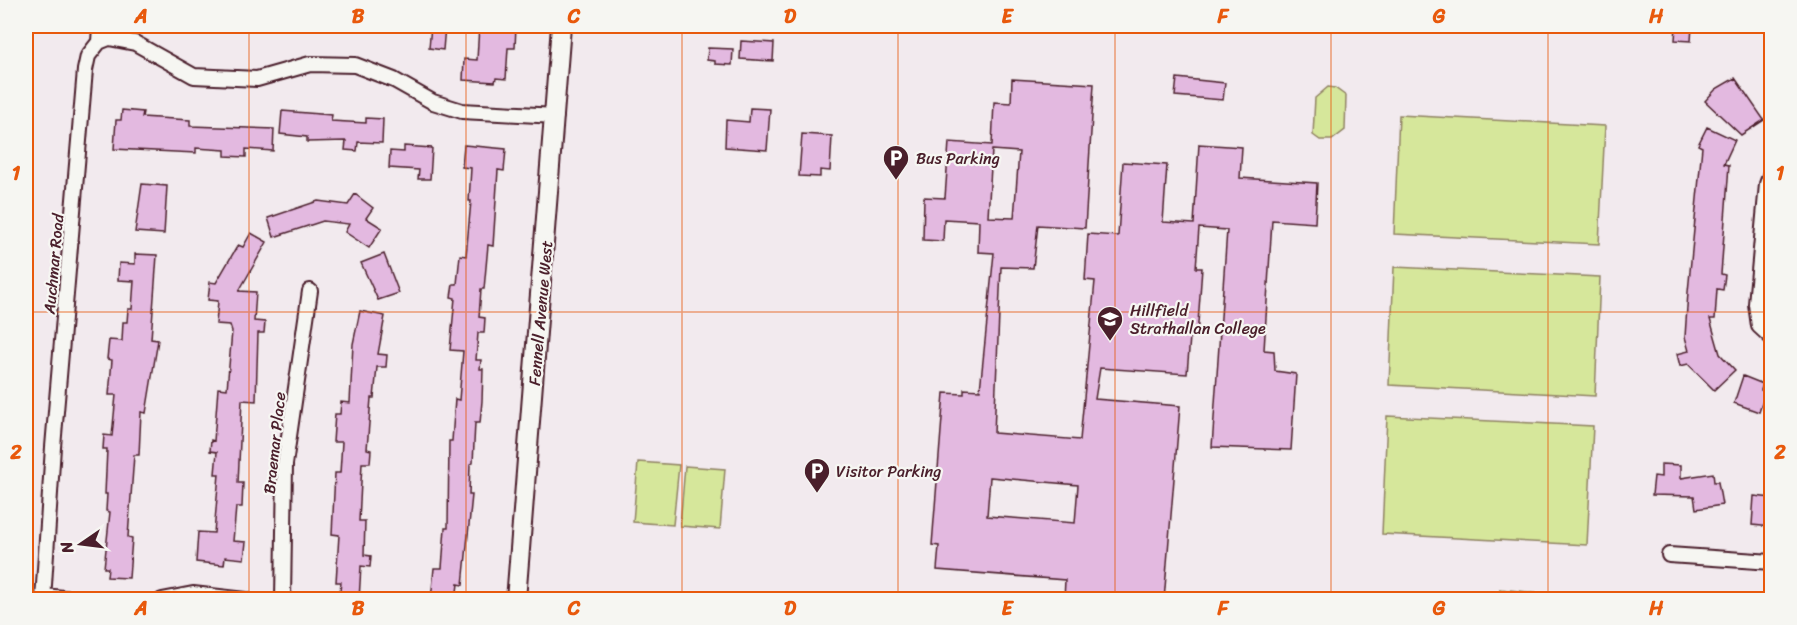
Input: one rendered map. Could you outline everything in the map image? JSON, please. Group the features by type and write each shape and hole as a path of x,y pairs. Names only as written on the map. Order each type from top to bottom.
{"main road":[{"name":"Fennell Avenue West","path":"516,600 556,116 561,26"}],"street":[{"name":"Auchmar Road","path":"44,598 53,447 85,70 88,56 99,42 100,26"},
{"path":"99,42 109,38 135,43 194,76 257,79 310,64 355,65 394,80 433,102 462,111 556,116"},
{"path":"1772,170 1767,184 1755,304 1759,326 1772,338"},
{"name":"Braemar Place","path":"283,600 285,464 310,291"},
{"path":"1669,555 1772,562"},
{"path":"162,600 193,594 246,600"},
{"path":"44,598 83,600"}],"green space":[{"path":"1328,87 1335,88 1346,96 1345,130 1332,140 1320,140 1313,135 1315,98"},
{"path":"1399,115 1605,126 1599,244 1394,234"},
{"path":"1394,267 1600,277 1595,396 1389,385"},
{"path":"1387,416 1593,426 1587,545 1382,534"},
{"path":"638,462 679,465 673,525 633,522"},
{"path":"685,466 725,469 720,529 680,526"},
{"path":"1500,589 1597,599 1499,599"}],"building":[{"path":"431,26 445,26 443,50 429,48"},
{"path":"479,26 516,26 515,48 508,48 506,79 496,78 495,82 463,80 464,59 477,60"},
{"path":"1676,26 1692,26 1691,41 1675,40"},
{"path":"741,41 774,43 773,61 740,59"},
{"path":"708,48 733,49 732,65 715,64 715,61 707,60"},
{"path":"1177,78 1225,83 1223,100 1175,96"},
{"path":"1735,78 1764,120 1741,135 1705,101 1716,89"},
{"path":"1012,79 1094,84 1085,228 1038,225 1033,268 1001,267 994,433 1080,440 1095,281 1085,280 1088,234 1118,236 1123,162 1167,165 1163,222 1194,224 1199,144 1242,147 1240,178 1317,183 1315,223 1272,220 1264,350 1274,351 1275,371 1296,374 1291,450 1212,447 1227,230 1199,228 1196,268 1202,268 1197,337 1190,337 1187,374 1100,368 1095,399 1180,406 1164,600 1064,600 1065,580 937,570 939,546 932,545 944,393 964,394 964,389 980,390 994,253 978,252 979,221 944,219 943,241 923,240 924,197 945,198 949,142 992,145 994,102 1011,103","holes":["992,150 1019,152 1014,218 988,217","990,477 1078,485 1075,523 987,516"]},
{"path":"750,108 770,109 767,150 725,147 726,120 749,122"},
{"path":"122,110 143,112 142,117 190,120 190,126 274,129 273,151 246,149 246,157 225,156 225,150 196,148 196,153 114,149 116,120 121,120"},
{"path":"282,111 332,115 331,121 366,123 366,118 383,119 382,143 358,142 357,151 345,150 346,141 307,142 307,137 280,134"},
{"path":"1707,127 1735,140 1724,164 1729,165 1721,274 1725,275 1723,290 1717,289 1715,319 1710,319 1720,354 1735,370 1714,390 1688,364 1680,366 1677,354 1689,351 1685,337 1702,147 1698,145"},
{"path":"802,134 832,136 830,171 820,170 820,177 799,176"},
{"path":"464,145 506,149 504,171 498,170 493,246 488,245 484,289 481,289 479,317 485,318 484,333 478,333 476,360 481,360 480,369 483,369 482,401 480,423 475,423 473,463 470,464 469,495 472,495 463,585 458,584 456,600 431,600 434,568 442,568 445,528 448,528 449,441 452,441 455,399 459,400 463,351 450,350 455,298 451,297 453,284 457,284 460,255 466,256 471,201 469,201 471,168 462,167"},
{"path":"404,146 432,148 430,179 418,179 419,170 389,168 390,151 404,152"},
{"path":"142,184 167,186 164,234 135,232"},
{"path":"355,194 373,208 366,218 382,228 369,248 345,232 349,224 323,221 274,237 268,218 318,201 348,205"},
{"path":"251,233 267,242 239,291 256,292 254,321 265,322 264,333 258,333 256,401 242,400 238,483 243,483 242,507 236,507 233,541 246,542 244,559 225,557 224,565 196,562 198,532 214,533 219,474 215,474 217,452 210,451 211,440 214,441 218,388 227,389 232,331 230,325 216,324 218,301 208,300 210,282 216,283 238,245 243,247"},
{"path":"135,254 157,255 151,339 158,340 146,413 141,412 139,455 134,455 128,537 132,538 129,578 107,577 108,568 104,568 110,512 106,511 107,494 105,494 107,449 103,449 104,435 112,436 116,395 109,395 112,360 107,359 109,340 122,341 123,322 127,322 128,309 132,309 134,281 118,280 119,263 135,264"},
{"path":"384,254 399,293 378,300 361,263"},
{"path":"360,311 385,316 378,354 387,355 386,367 377,367 374,398 371,398 367,449 371,450 370,463 362,463 359,521 365,521 364,555 371,556 370,567 361,566 359,600 339,600 341,582 336,582 339,535 332,534 335,473 340,473 342,442 333,442 335,414 340,414 341,402 350,403 353,344"},
{"path":"1743,376 1763,384 1761,390 1766,392 1759,412 1734,403"},
{"path":"1661,464 1681,465 1681,478 1713,473 1714,482 1718,482 1722,505 1696,509 1694,496 1652,495 1654,476 1661,477"},
{"path":"1754,496 1772,498 1772,527 1752,525"}],"place":[{"name":"Bus Parking","path":"896,181"},
{"name":"Hillfield Strathallan College","path":"1110,342"},
{"name":"Visitor Parking","path":"817,494"}]}
